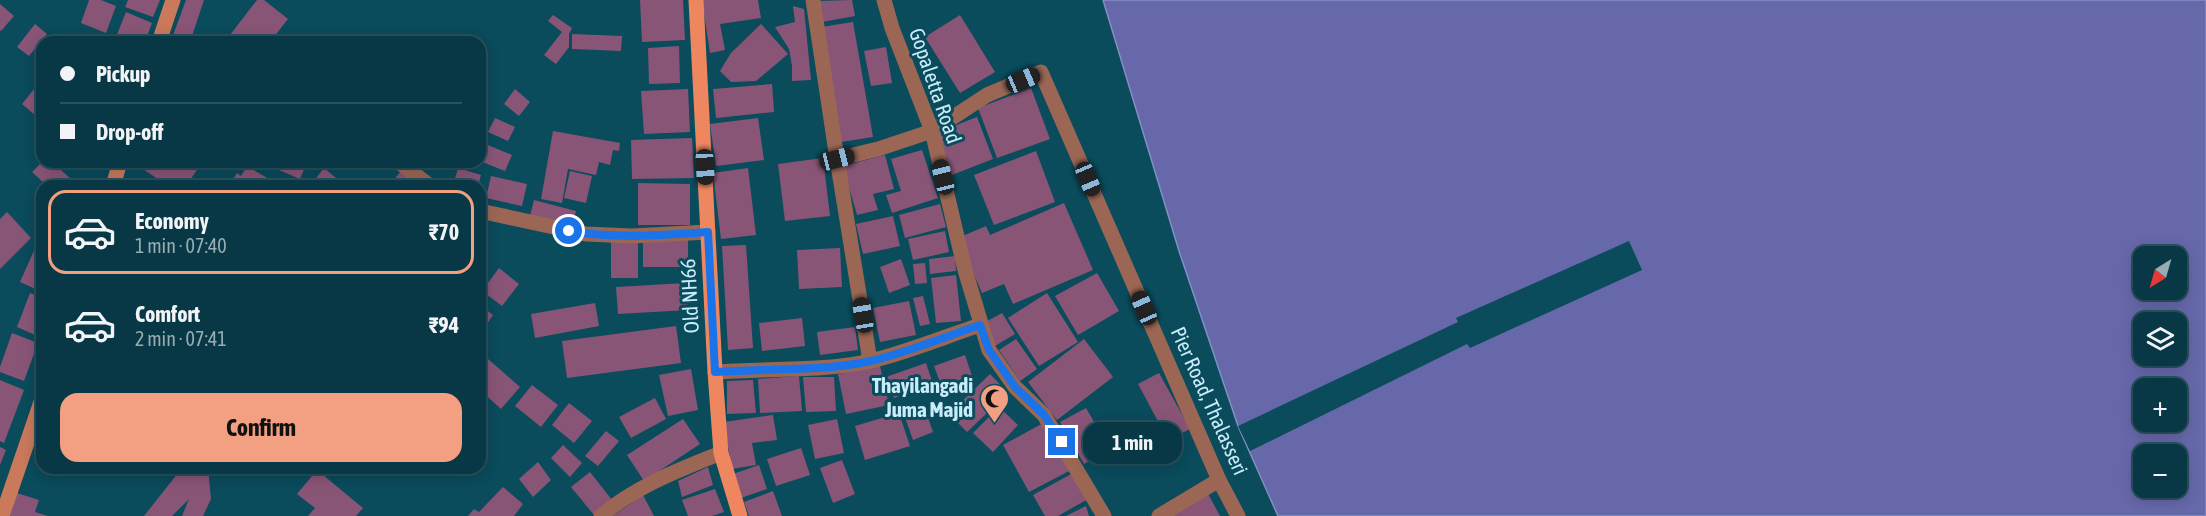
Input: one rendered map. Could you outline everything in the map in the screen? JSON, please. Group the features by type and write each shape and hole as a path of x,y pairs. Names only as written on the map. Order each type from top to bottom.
{"main road":[{"name":"Old NH66","path":"696,0 721,453 740,516"}],"street":[{"path":"161,36 173,0"},
{"path":"813,0 870,361"},
{"name":"Gopaletta Road","path":"884,0 892,28 932,131 980,325 989,350 1015,387 1044,415 1104,516"},
{"name":"Pier Road, Thalasseri","path":"932,131 987,95 1041,72 1220,480 1238,516"},
{"path":"837,159 878,149 932,131"},
{"path":"406,168 422,180"},
{"path":"486,212 586,234 632,236 708,232"},
{"path":"715,372 758,369 797,370 870,361 980,325"},
{"path":"2,516 36,417"},
{"path":"601,516 614,505 662,477 721,453"},
{"path":"1159,516 1220,480"}],"water":[{"path":"1103,0 2206,0 2206,516 1278,516 1238,426 1179,251"}],"pier":[{"path":"1629,241 1642,270 1470,348 1467,344 1250,451 1238,426 1458,322 1456,318"}],"building":[{"path":"89,0 101,0 116,6 106,33 81,23"},
{"path":"128,0 160,0 153,17 125,7"},
{"path":"186,0 204,0 192,36 173,36"},
{"path":"257,0 264,0 288,19 275,36 230,35"},
{"path":"640,0 683,0 685,40 642,42"},
{"path":"702,0 758,0 761,18 720,24 725,50 710,53"},
{"path":"852,0 855,16 822,22 818,1"},
{"path":"0,4 14,16 1,31 0,30"},
{"path":"793,6 804,9 811,80 792,81 789,49 775,27 795,22"},
{"path":"126,12 152,23 147,36 116,36"},
{"path":"553,15 572,28 569,34 569,47 556,64 544,55 562,32 548,21"},
{"path":"960,15 995,72 960,93 925,37"},
{"path":"853,22 873,137 841,142 821,27"},
{"path":"35,24 47,34 36,36 36,47 29,56 17,47"},
{"path":"761,24 788,54 756,81 731,82 720,71 731,53"},
{"path":"572,34 622,36 621,51 572,49"},
{"path":"679,46 680,83 649,84 648,48"},
{"path":"886,47 892,83 871,86 864,51"},
{"path":"772,84 774,112 716,118 713,89"},
{"path":"36,87 36,116 22,104"},
{"path":"1031,88 1050,139 997,158 978,108"},
{"path":"515,89 530,102 519,116 504,104"},
{"path":"688,89 690,132 644,134 641,91"},
{"path":"977,117 993,159 952,175 936,133"},
{"path":"495,118 515,127 508,141 488,132"},
{"path":"758,118 764,160 716,166 710,124"},
{"path":"553,131 620,143 619,151 613,150 610,165 599,162 596,175 568,169 562,203 541,199"},
{"path":"692,138 694,178 632,179 631,140"},
{"path":"486,144 512,155 505,171 486,163"},
{"path":"922,150 938,198 892,213 886,195 901,191 891,159"},
{"path":"1036,151 1055,202 994,225 974,175"},
{"path":"885,155 894,189 873,194 878,210 857,215 843,166"},
{"path":"823,158 830,216 785,221 778,164"},
{"path":"36,168 59,168 72,180 41,180 32,172"},
{"path":"198,168 190,180 159,180 143,169"},
{"path":"246,168 250,168 269,179 233,180 237,173 241,176"},
{"path":"280,168 305,168 300,179 279,170"},
{"path":"324,168 339,180 315,180"},
{"path":"458,168 481,175 480,180 455,180"},
{"path":"748,168 756,235 721,239 713,173"},
{"path":"401,171 413,180 394,180"},
{"path":"570,171 592,176 586,203 564,198"},
{"path":"491,176 527,184 522,206 486,198"},
{"path":"638,183 690,184 690,225 638,225"},
{"path":"534,200 576,211 572,227 530,216"},
{"path":"1064,203 1093,270 1013,304 1004,284 982,293 958,238 986,226 990,235"},
{"path":"940,204 946,227 905,238 899,215"},
{"path":"7,212 31,238 0,269 0,219"},
{"path":"893,216 900,246 863,254 856,224"},
{"path":"945,231 949,252 913,260 908,239"},
{"path":"643,239 688,239 688,267 643,267"},
{"path":"611,241 638,241 638,278 611,278"},
{"path":"746,245 753,348 728,350 722,246"},
{"path":"36,246 36,289 20,282"},
{"path":"840,248 842,287 799,289 797,250"},
{"path":"955,256 956,271 930,274 929,259"},
{"path":"901,259 910,285 889,293 880,267"},
{"path":"925,263 927,283 915,284 913,264"},
{"path":"499,268 519,284 502,306 486,294 486,286"},
{"path":"1097,273 1119,311 1078,335 1055,296"},
{"path":"956,275 961,321 936,323 931,278"},
{"path":"686,283 688,310 618,314 616,287"},
{"path":"30,293 36,296 36,335 17,327"},
{"path":"1047,293 1078,342 1039,366 1008,318"},
{"path":"923,296 930,324 920,326 913,298"},
{"path":"909,301 916,335 880,342 873,308"},
{"path":"595,303 599,326 535,338 531,314"},
{"path":"486,310 493,315 486,326"},
{"path":"1002,313 1015,334 995,346 982,324"},
{"path":"802,318 805,346 762,351 759,323"},
{"path":"676,326 681,363 567,378 562,341"},
{"path":"855,327 858,350 820,355 817,332"},
{"path":"12,333 36,342 36,348 24,381 0,372"},
{"path":"1016,339 1037,369 1020,381 999,350"},
{"path":"1084,339 1113,377 1057,420 1028,382"},
{"path":"965,355 972,376 942,387 934,366"},
{"path":"486,357 520,387 501,409 486,395"},
{"path":"926,363 933,384 894,398 886,377"},
{"path":"880,366 889,405 846,414 838,374"},
{"path":"691,369 698,410 668,416 659,375"},
{"path":"1159,373 1190,429 1168,440 1138,384"},
{"path":"990,374 1008,393 967,432 949,414"},
{"path":"799,376 802,411 760,413 758,379"},
{"path":"803,377 834,377 836,411 806,412"},
{"path":"0,380 24,390 4,443 0,441"},
{"path":"753,380 756,413 727,414 727,381"},
{"path":"532,385 558,405 541,427 515,406"},
{"path":"655,398 666,419 631,438 619,417"},
{"path":"569,403 592,421 574,443 552,425"},
{"path":"923,404 933,432 913,440 903,412"},
{"path":"999,407 1018,425 993,452 973,433"},
{"path":"1086,408 1110,449 1084,464 1060,422"},
{"path":"899,413 910,446 865,460 855,426"},
{"path":"773,415 777,440 752,443 756,465 732,469 724,422"},
{"path":"683,419 700,444 644,481 627,455"},
{"path":"837,419 844,453 815,459 808,425"},
{"path":"1045,422 1071,470 1029,492 1003,445"},
{"path":"606,431 619,441 598,466 585,456"},
{"path":"563,445 582,463 570,477 551,458"},
{"path":"0,447 6,450 0,465"},
{"path":"801,448 810,475 776,486 767,459"},
{"path":"842,460 855,494 833,503 820,468"},
{"path":"538,462 551,480 533,497 519,479"},
{"path":"759,465 767,489 741,498 733,474"},
{"path":"708,467 713,485 682,497 678,481"},
{"path":"590,472 612,500 594,515 571,487"},
{"path":"1073,473 1088,499 1058,516 1045,516 1033,495"},
{"path":"177,474 209,474 211,499 203,516 182,516 189,499 172,516 144,516"},
{"path":"314,474 322,474 363,508 356,516 308,516 315,508 297,494"},
{"path":"503,487 523,504 514,516 468,516 474,509 479,512"},
{"path":"715,489 724,512 712,516 688,516 682,500"},
{"path":"773,491 782,516 749,516 744,502"},
{"path":"1207,492 1220,516 1164,516"},
{"path":"17,493 39,500 35,512 48,516 10,516"},
{"path":"643,495 654,516 613,516"},
{"path":"1086,506 1089,516 1066,516"}],"place":[{"name":"Thayilangadi Juma Majid","path":"994,424"}],"route":[{"path":"569,231 632,236 708,232 715,372 758,369 797,370 870,361 980,325 989,350 1015,387 1044,415 1062,442"}]}
